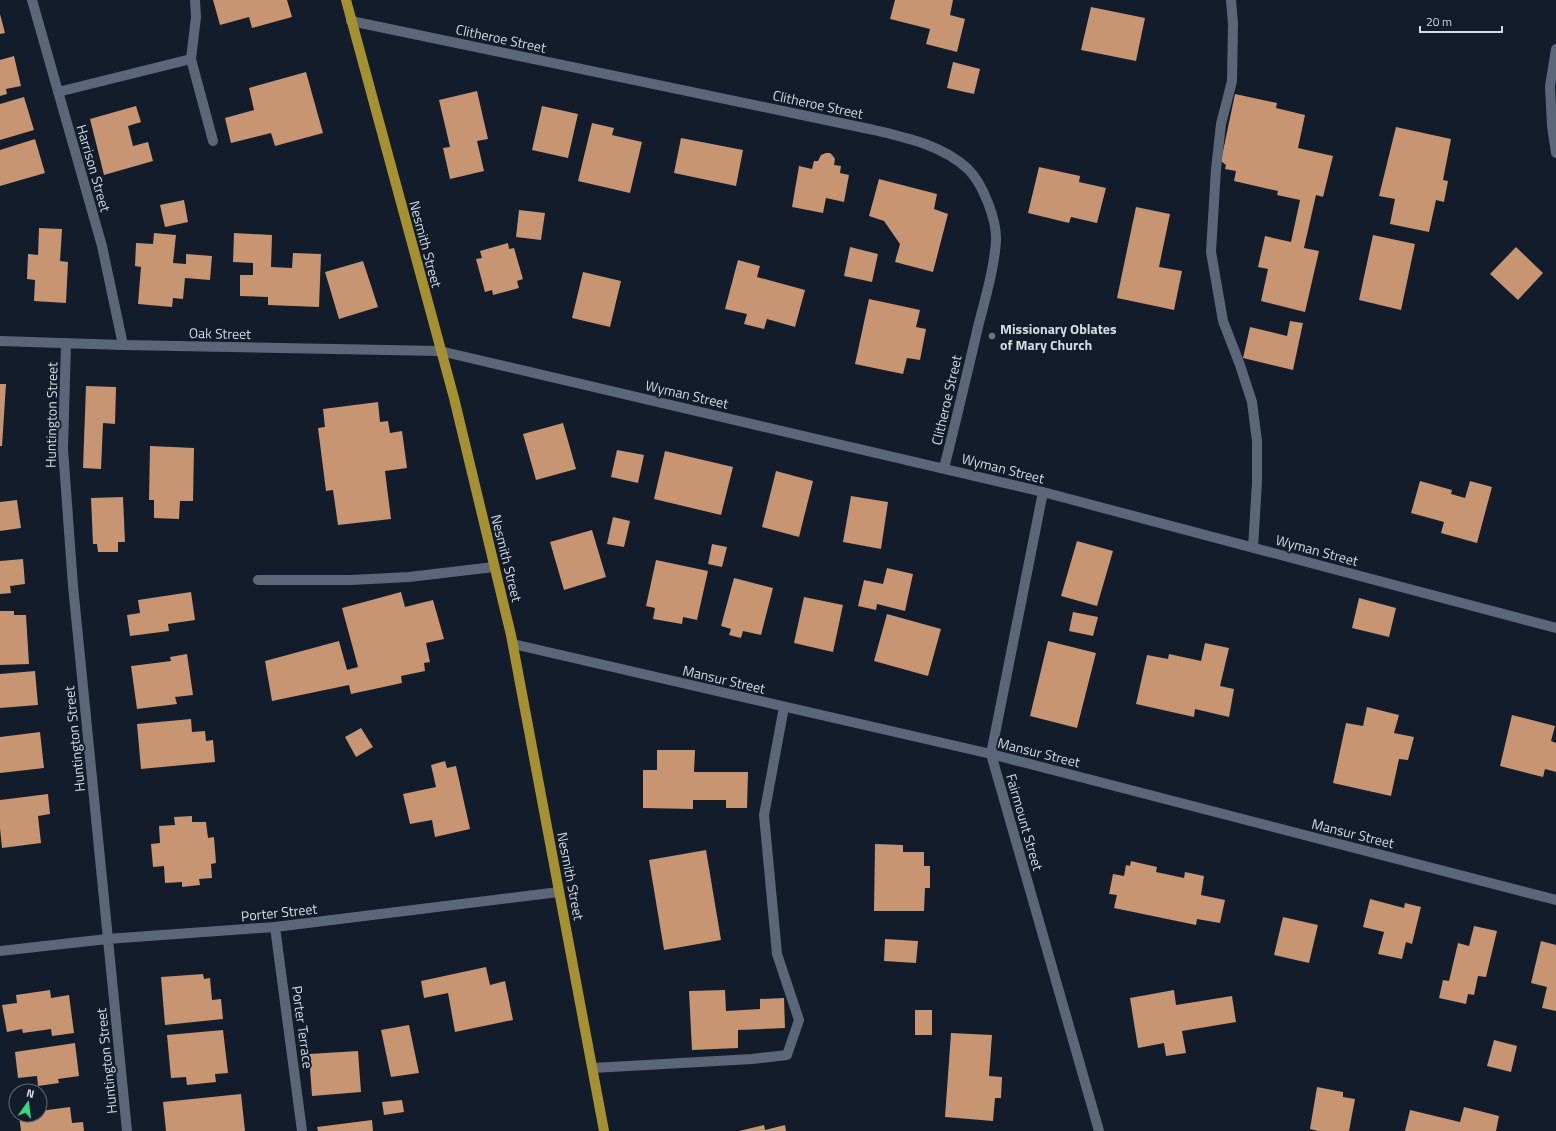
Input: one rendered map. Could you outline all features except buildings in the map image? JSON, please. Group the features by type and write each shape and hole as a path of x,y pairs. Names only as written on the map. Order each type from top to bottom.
{"main road":[{"name":"Nesmith Street","path":"346,0 440,351 454,398 513,644 604,1131"}],"street":[{"name":"Harrison Street","path":"32,0 102,246 123,345"},
{"path":"195,0 196,17 191,59 214,142"},
{"path":"1231,0 1233,24 1232,81 1222,124 1216,169 1211,252 1223,321 1252,402 1257,441 1257,482 1253,548"},
{"name":"Clitheroe Street","path":"351,21 874,130 915,140 942,151 968,170 983,189 992,215 996,240 989,282 944,468"},
{"path":"1556,49 1550,86 1552,126 1556,153"},
{"path":"58,92 191,59"},
{"name":"Oak Street","path":"0,342 440,351"},
{"name":"Huntington Street","path":"66,343 63,449 67,509 107,939 127,1131"},
{"name":"Wyman Street","path":"440,351 1043,492 1556,628"},
{"name":"Fairmount Street","path":"1043,492 991,754 1099,1131"},
{"path":"258,580 351,580 409,577 494,567"},
{"name":"Mansur Street","path":"513,644 991,754 1556,900"},
{"path":"593,1068 752,1059 787,1055 799,1020 777,954 764,815 784,707"},
{"name":"Porter Street","path":"0,952 107,939 275,927 559,892"},
{"name":"Porter Terrace","path":"275,927 302,1131"}],"place":[{"name":"Missionary Oblates of Mary Church","path":"992,336"}]}
